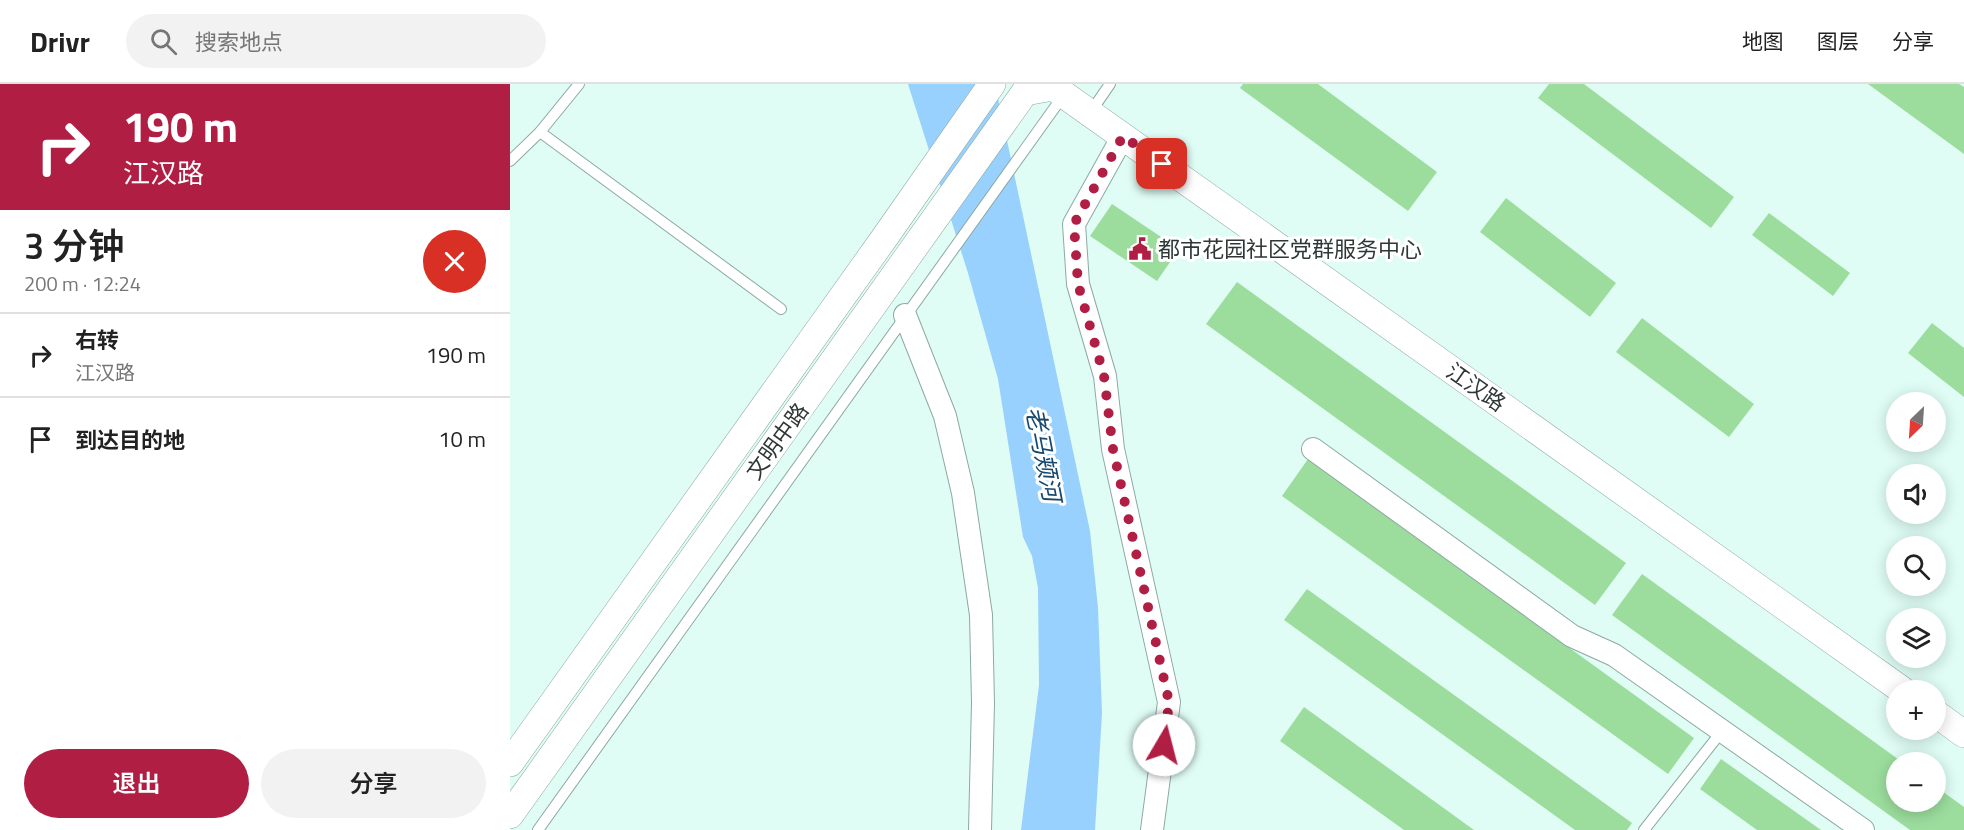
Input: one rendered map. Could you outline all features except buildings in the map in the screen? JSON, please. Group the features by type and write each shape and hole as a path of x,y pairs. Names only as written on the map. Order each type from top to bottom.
{"street":[{"name":"文明中路","path":"510,763 992,84"},
{"name":"文明中路","path":"510,815 884,291 1049,88"},
{"name":"江汉路","path":"1049,88 1123,136 1888,680"},
{"path":"1123,136 1074,224 1078,284 1104,376 1113,449 1169,702 1152,830"},
{"path":"905,315 945,416 963,493 981,615 984,703 980,830"},
{"path":"1313,449 1572,636 1614,655 1863,830"},
{"path":"1946,721 1964,734"}],"lane":[{"path":"510,161 540,132 579,84"},
{"path":"1090,113 1110,84"},
{"path":"538,830 1037,131 1049,88"},
{"path":"540,132 781,309"},
{"path":"1644,830 1722,730"}],"water":[{"name":"老马颊河","path":"908,84 995,84 1090,531 1098,608 1102,713 1095,830 1021,830 1039,685 1038,588 1032,556 1023,537 998,379 968,273"}],"place":[{"name":"都市花园社区党群服务中心","path":"1140,249"}],"route":[{"path":"1162,164 1123,136 1074,224 1078,284 1104,376 1113,449 1169,702 1164,745"}]}
